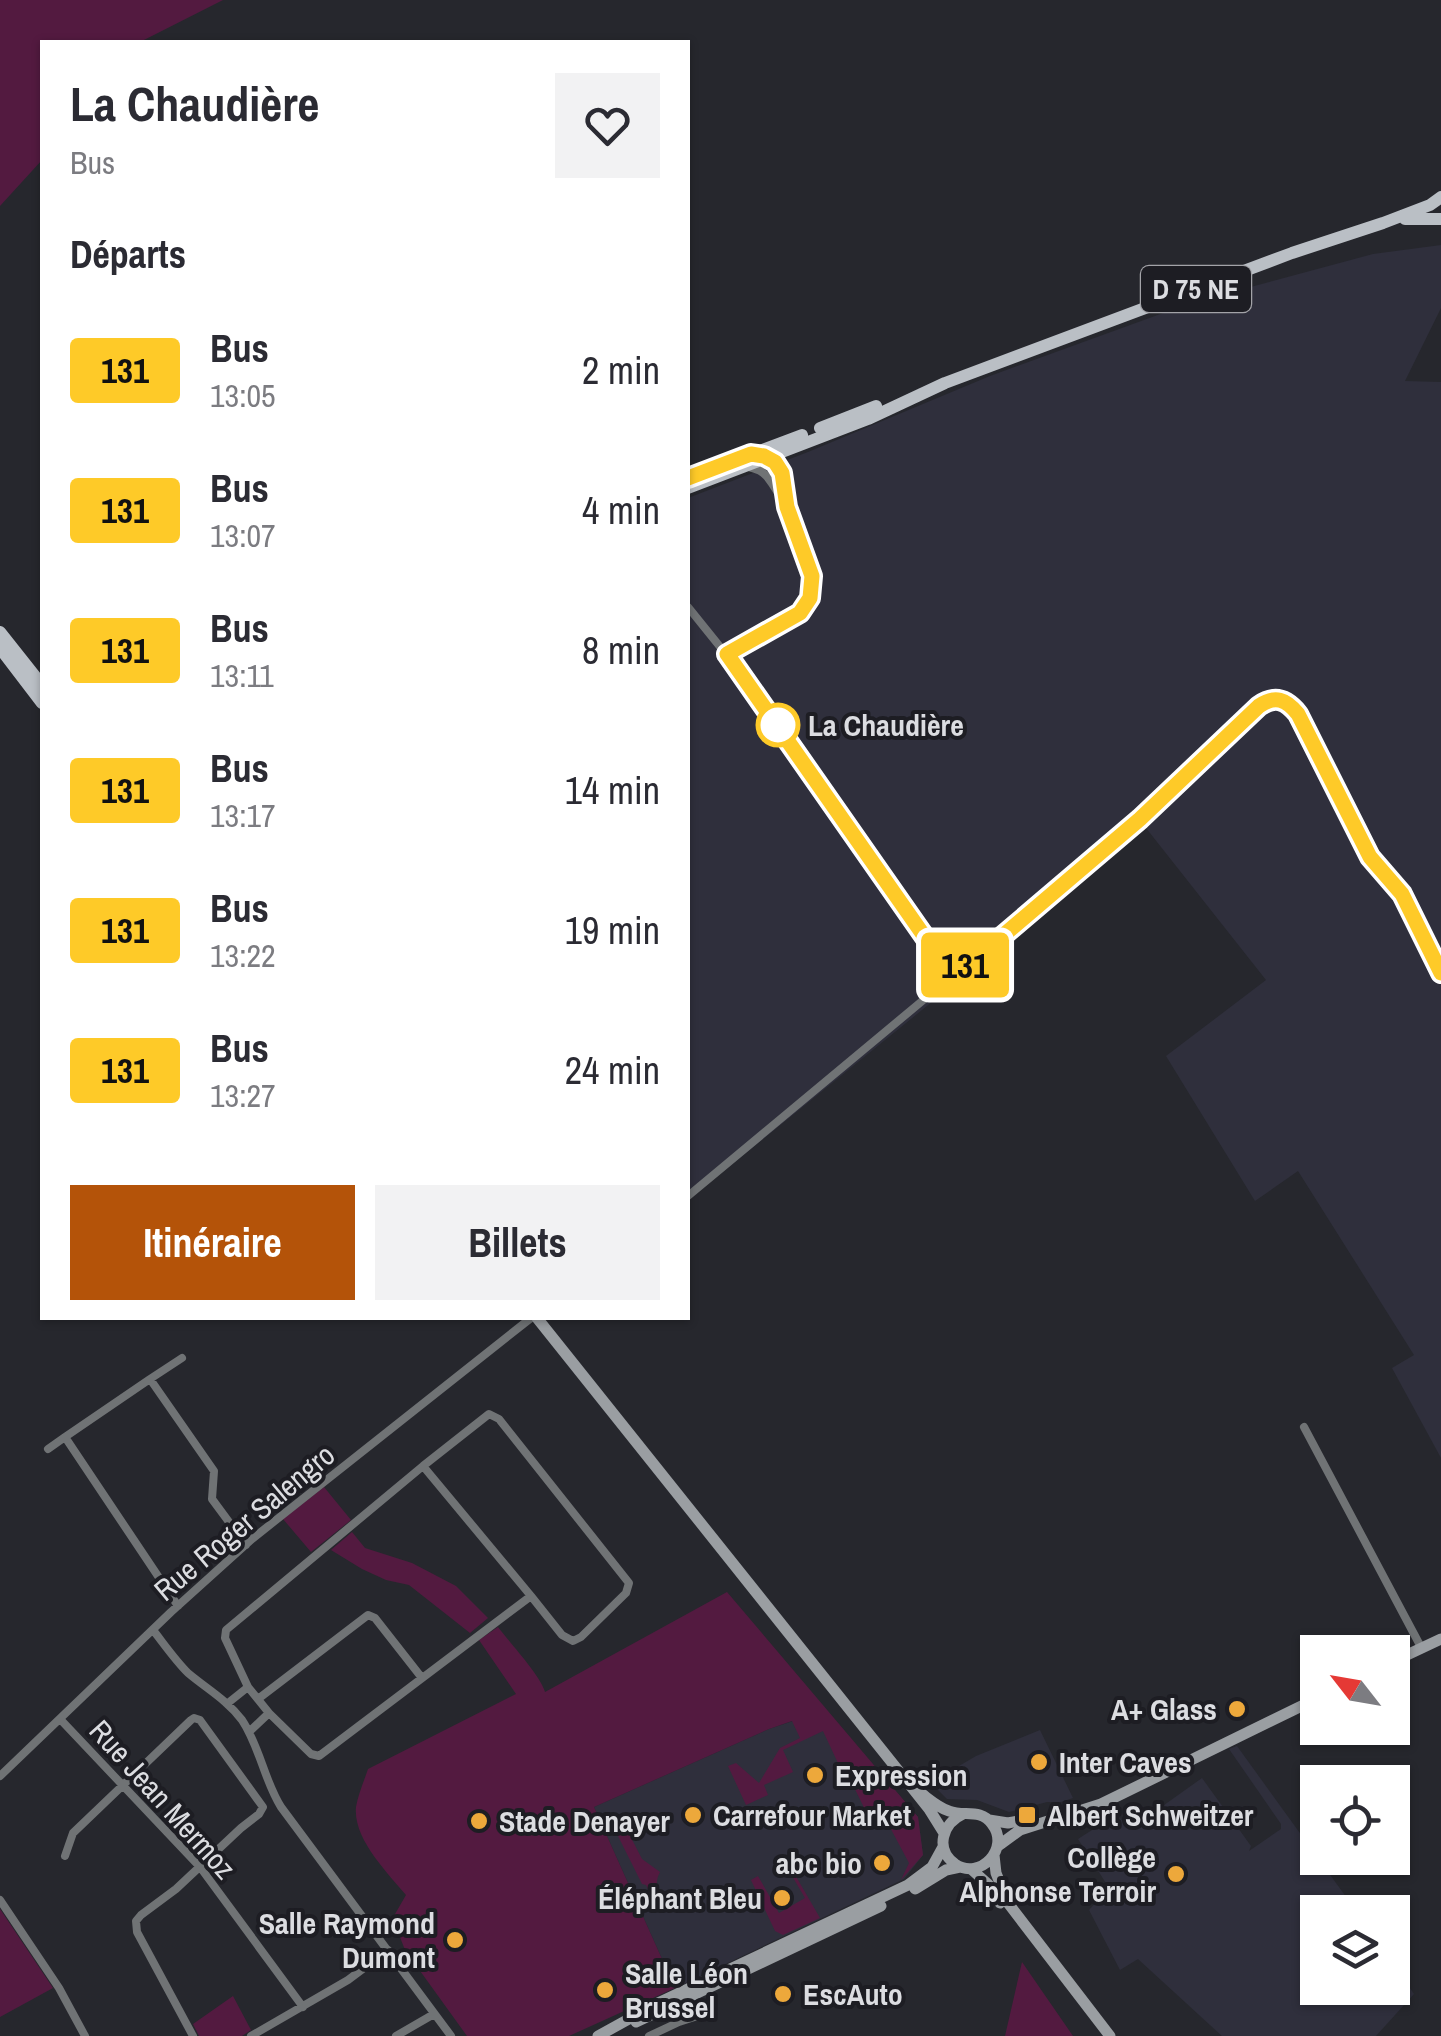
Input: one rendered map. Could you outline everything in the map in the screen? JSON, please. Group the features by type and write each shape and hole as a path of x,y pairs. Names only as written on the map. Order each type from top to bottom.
{"main road":[{"name":"D 75 NE","path":"690,477 751,454 804,443 989,366 1313,245 1383,223 1441,197"},
{"name":"D 75 NE","path":"1383,223 1441,219"},
{"name":"D 75 NE","path":"690,487 945,383"},
{"path":"0,632 40,682"},
{"path":"0,648 40,700"}],"street":[{"path":"782,473 788,456 804,443"},
{"path":"727,654 793,618 808,602 812,590 812,576 772,451"},
{"path":"772,451 766,468 787,507"},
{"path":"742,467 758,469 770,480"},
{"path":"690,609 727,654 929,943 943,958 958,966"},
{"path":"690,1194 951,976 958,966 972,962 1140,819 1259,706 1277,698 1298,714 1370,857 1402,894 1441,973"},
{"name":"Rue Roger Salengro","path":"0,1776 246,1545 531,1320"},
{"path":"536,1320 944,1832"},
{"path":"48,1448 182,1358"},
{"path":"150,1379 214,1471 214,1502 246,1545"},
{"path":"423,1466 530,1596 562,1635 574,1641 626,1593 629,1584 494,1415 483,1417 423,1466 226,1630 225,1638 248,1687 311,1754 319,1756 530,1596"},
{"path":"1304,1427 1422,1649"},
{"path":"65,1436 178,1606"},
{"path":"258,1699 368,1615 375,1618 422,1678"},
{"path":"153,1630 186,1671 228,1703 249,1732 281,1807 451,2036"},
{"path":"1410,1654 1441,1640"},
{"path":"228,1703 248,1687"},
{"path":"909,1785 944,1809 1004,1823 1025,1821 1083,1803 1300,1706"},
{"path":"249,1732 270,1713"},
{"name":"Rue Jean Mermoz","path":"60,1719 200,1867 303,2006"},
{"path":"65,1856 72,1833 190,1720 200,1720 263,1807 176,1889 141,1914 136,1926 193,2036"},
{"path":"606,2034 883,1906 946,1870 985,1864 1020,1830 1101,1804 1227,1740"},
{"path":"606,2034 661,2001 908,1885 932,1867 943,1847 944,1832 952,1820 963,1814"},
{"path":"989,1820 996,1830 994,1868 1008,1904 1106,2036"},
{"path":"943,1847 948,1858 988,1884 1011,1919 1106,2036"},
{"path":"0,1900 86,2036"},
{"path":"251,2036 348,1980 388,1950"},
{"path":"649,2036 713,2011"},
{"path":"396,2036 434,2014"}],"shaded area":[{"path":"0,0 223,0 144,40 40,40 40,162 0,206"},
{"path":"1441,245 1441,308 1405,381 1441,382 1441,1458 1392,1368 1414,1355 1298,1171 1255,1201 1166,1056 1266,980 1146,828 690,1198 690,497 990,376 1188,304 1373,254"},
{"path":"324,1487 351,1520 311,1552 283,1519"},
{"path":"352,1532 365,1548 412,1563 456,1586 488,1618 470,1633 409,1585 386,1580 331,1550"},
{"name":"Stade Denayer","path":"727,1592 918,1817 923,1855 901,1880 909,1863 885,1818 872,1824 823,1731 783,1750 793,1772 764,1785 768,1795 746,1805 728,1766 736,1763 759,1783 780,1748 800,1738 792,1721 769,1729 594,1807 675,1988 569,2036 467,2036 405,1950 391,1921 406,1895 373,1855 360,1831 356,1807 368,1769 516,1694 479,1640 498,1627 545,1692"},
{"path":"826,1710 918,1817 923,1855 904,1879 675,1988 594,1807 769,1729"},
{"path":"1040,1730 1073,1798 1009,1812 977,1800 947,1799 935,1787 976,1756"},
{"path":"1237,1746 1300,1833 1300,1875 1330,1875 1345,1895 1300,1895 1300,2005 1404,2005 1376,2036 1222,2036 1138,1959 1120,1970 1089,1910 1109,1888 1078,1839 1117,1814 1129,1830 1202,1778 1251,1846 1249,1851 1281,1829 1229,1749"},
{"path":"618,1816 642,1859 660,1872 658,1909 616,1832"},
{"path":"787,1861 820,1918 783,1935 775,1931 751,1880 758,1876 779,1913 805,1898 782,1864"},
{"path":"0,1909 53,1988 0,2017"},
{"path":"1022,1962 1073,2036 1005,2036"},
{"path":"233,1996 251,2030 242,2036 199,2036 193,2024"}],"bus line":[{"name":"131","path":"690,477 751,454 768,457 781,470 787,507 811,572 811,594 806,606 793,618 727,654 929,943 946,960 958,966 972,962 1140,819 1259,706 1277,698 1298,714 1370,857 1402,894 1441,973"}],"place":[{"name":"La Chaudière","path":"778,725"},
{"name":"A+ Glass","path":"1237,1709"},
{"name":"Inter Caves","path":"1039,1762"},
{"name":"Expression","path":"815,1775"},
{"name":"Carrefour Market","path":"693,1815"},
{"name":"Albert Schweitzer","path":"1027,1815"},
{"name":"Stade Denayer","path":"479,1821"},
{"name":"abc bio","path":"882,1863"},
{"name":"Collège Alphonse Terroir","path":"1176,1874"},
{"name":"Éléphant Bleu","path":"782,1898"},
{"name":"Salle Raymond Dumont","path":"455,1940"},
{"name":"Salle Léon Brussel","path":"605,1990"},
{"name":"EscAuto","path":"783,1994"}]}
